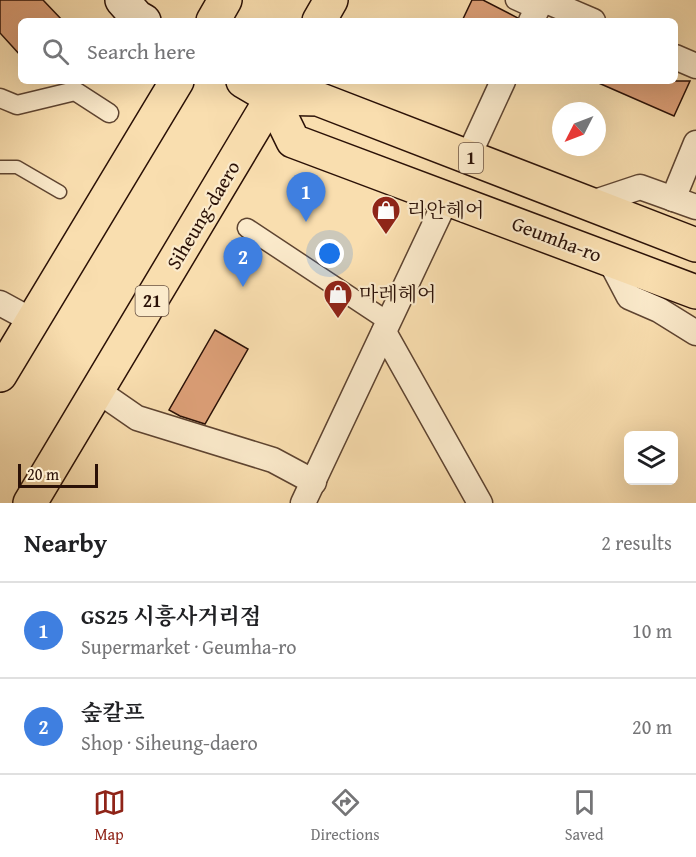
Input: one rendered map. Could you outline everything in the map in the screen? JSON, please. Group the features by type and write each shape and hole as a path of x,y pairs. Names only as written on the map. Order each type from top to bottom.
{"main road":[{"path":"122,0 139,18"},
{"path":"215,18 225,0"},
{"path":"321,18 331,0"},
{"path":"0,375 175,84"},
{"name":"1","path":"254,84 318,99 696,245"},
{"name":"Geumha-ro","path":"277,90 293,141 696,292"},
{"name":"Siheung-daero","path":"30,503 277,90"}],"street":[{"path":"534,6 581,18"},
{"path":"678,58 696,66"},
{"path":"468,157 502,84"},
{"path":"0,98 17,105 75,91 109,113"},
{"path":"673,199 696,143"},
{"path":"589,204 640,187 696,207"},
{"path":"98,391 137,418 273,460 309,493 447,198"},
{"path":"247,228 386,327 480,503"},
{"path":"609,259 629,297 696,325"},
{"path":"0,303 33,321"},
{"path":"659,310 696,333"}],"lane":[{"path":"0,167 17,167 60,192"}],"building":[{"path":"0,0 43,0 60,18 18,18 18,53 0,33"},
{"path":"472,0 483,0 518,18 463,18"},
{"path":"678,81 690,81 674,116 601,84 678,84"},
{"path":"215,330 248,349 205,424 169,410"}],"place":[{"name":"GS25 시흥사거리점","path":"306,222"},
{"name":"리안헤어","path":"386,236"},
{"name":"숲칼프","path":"243,287"},
{"name":"마레헤어","path":"338,320"}]}
